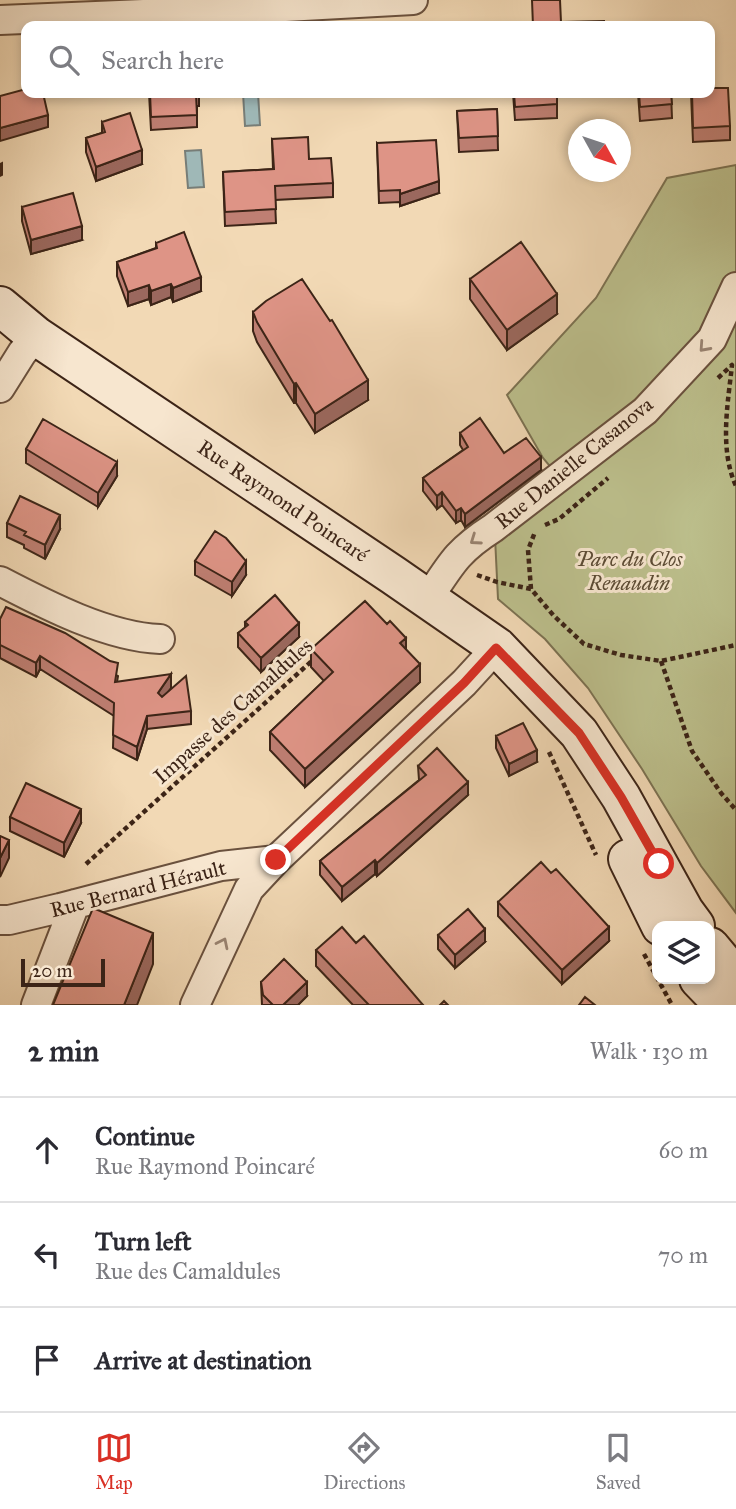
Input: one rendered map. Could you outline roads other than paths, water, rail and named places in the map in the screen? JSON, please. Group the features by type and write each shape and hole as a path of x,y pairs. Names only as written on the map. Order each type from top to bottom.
{"main road":[{"name":"Rue Raymond Poincaré","path":"0,306 36,336 428,599 496,648 550,726 650,934"},
{"name":"Rue Raymond Poincaré","path":"550,726 579,733 621,797 691,921"},
{"path":"715,953 736,978"},
{"path":"704,984 724,1005"}],"street":[{"path":"0,20 413,0"},
{"name":"Rue Danielle Casanova","path":"428,599 450,565 470,543 645,411 712,339 736,287"},
{"path":"0,388 36,336"},
{"path":"0,581 114,633 160,639"},
{"path":"195,1005 249,889 276,860 464,683 496,648"},
{"name":"Rue Bernard Hérault","path":"0,920 75,904 221,866 276,860"},
{"path":"36,1005 75,904"}],"water":[{"path":"243,98 258,98 260,125 245,126"},
{"path":"201,150 204,187 188,188 185,151"}],"park label":[{"name":"Parc du Clos Renaudin","path":"629,571"}]}
